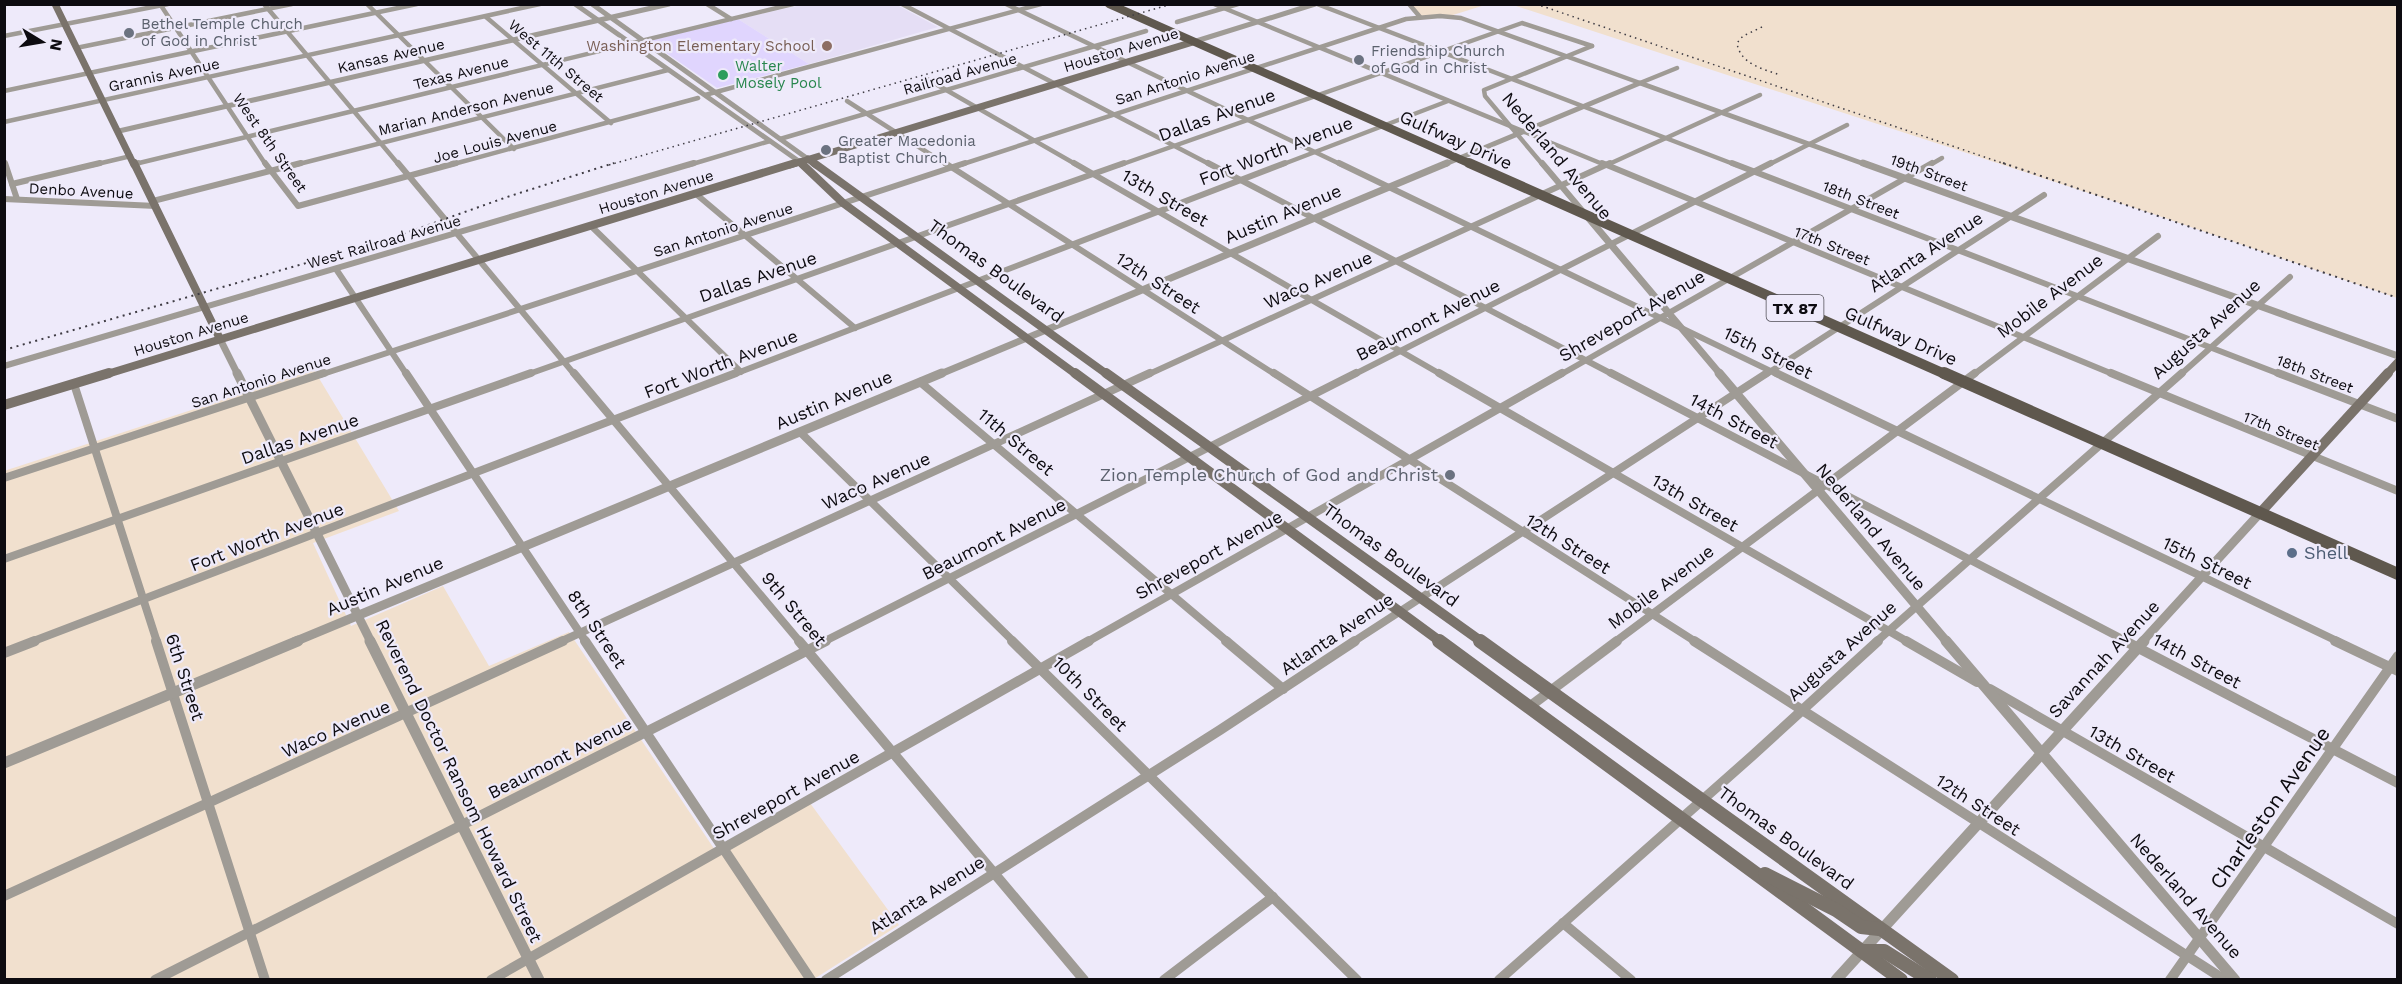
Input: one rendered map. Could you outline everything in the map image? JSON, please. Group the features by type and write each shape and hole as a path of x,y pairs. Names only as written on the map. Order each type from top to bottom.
{"main road":[{"path":"56,4 220,339"},
{"name":"TX 87","path":"1109,4 1193,42"},
{"name":"Houston Avenue","path":"4,405 1193,42"},
{"name":"Gulfway Drive","path":"1193,42 2397,574"},
{"name":"Thomas Boulevard","path":"804,160 861,197 1952,980"},
{"name":"Thomas Boulevard","path":"804,160 843,203 1901,980"},
{"name":"Savannah Avenue","path":"2260,513 2397,362"},
{"path":"1748,867 1805,894 1862,927 1882,929"},
{"path":"1862,951 1884,951 1930,980"}],"street":[{"path":"4,36 168,4"},
{"path":"76,48 266,7 292,4"},
{"path":"367,4 514,149"},
{"path":"4,91 417,4"},
{"name":"Grannis Avenue","path":"4,122 540,4"},
{"path":"575,4 668,70 701,97 804,160"},
{"path":"592,4 780,139 804,160"},
{"name":"Kansas Avenue","path":"119,131 669,4"},
{"path":"707,4 731,20"},
{"name":"Texas Avenue","path":"135,164 793,4"},
{"name":"14th Street","path":"902,4 1698,418 1809,479"},
{"path":"1006,4 1559,270 1664,315"},
{"name":"Joe Louis Avenue","path":"298,206 611,123 714,92 1041,4"},
{"name":"17th Street","path":"1214,4 1510,126 1521,133 1605,165 2397,491"},
{"path":"1177,22 1238,4"},
{"name":"Houston Avenue","path":"1193,42 1316,4"},
{"name":"18th Street","path":"1316,4 2397,419"},
{"path":"1409,4 1420,17"},
{"name":"West 8th Street","path":"160,5 270,171 298,206"},
{"name":"9th Street","path":"266,7 1084,980"},
{"name":"San Antonio Avenue","path":"4,478 1377,27 1420,17 1451,16"},
{"name":"19th Street","path":"1451,16 2397,356"},
{"name":"West 11th Street","path":"486,17 611,123"},
{"name":"Dallas Avenue","path":"4,559 1522,23 1592,46 1565,57"},
{"name":"Railroad Avenue","path":"780,139 1146,31"},
{"path":"1509,78 1565,57"},
{"name":"Austin Avenue","path":"4,763 1677,68"},
{"name":"Marian Anderson Avenue","path":"155,204 270,171 668,70"},
{"name":"Nederland Avenue","path":"1509,78 1488,87 1484,93 1510,126"},
{"name":"13th Street","path":"927,79 2397,924"},
{"name":"Waco Avenue","path":"4,896 1760,95"},
{"name":"12th Street","path":"847,101 2225,980"},
{"name":"Fort Worth Avenue","path":"4,653 1448,101"},
{"name":"Beaumont Avenue","path":"155,980 1846,125"},
{"name":"Nederland Avenue","path":"1521,133 1664,315 1680,327 1809,479 1821,488 1916,606 2235,980"},
{"name":"West Railroad Avenue","path":"4,366 770,141"},
{"path":"12,184 131,156"},
{"name":"Shreveport Avenue","path":"491,980 1942,158"},
{"path":"4,161 17,199"},
{"path":"696,194 855,328"},
{"name":"Atlanta Avenue","path":"826,980 1283,690 1613,472 2044,195"},
{"name":"Denbo Avenue","path":"4,199 155,204"},
{"path":"591,226 741,372"},
{"name":"Mobile Avenue","path":"1529,706 2158,236"},
{"path":"336,269 356,298"},
{"name":"Augusta Avenue","path":"1499,980 1802,711 1916,606 1972,560 2290,277"},
{"name":"8th Street","path":"356,298 811,980"},
{"name":"15th Street","path":"1680,327 2393,669"},
{"name":"Reverend Doctor Ransom Howard Street","path":"220,339 251,397 539,980"},
{"name":"11th Street","path":"920,382 1283,690"},
{"name":"6th Street","path":"74,384 265,980"},
{"name":"10th Street","path":"800,432 1357,980"},
{"name":"14th Street","path":"1821,488 1972,560 2397,783"},
{"name":"Savannah Avenue","path":"1836,980 2260,513"},
{"name":"Charleston Avenue","path":"2170,980 2393,669 2397,656"},
{"path":"1164,980 1274,897"},
{"path":"1563,923 1630,980"}],"shaded area":[{"name":"Washington Elementary School","path":"895,4 938,27 809,64 738,19 801,5"},
{"path":"1409,5 1485,5 1453,15 1421,16"},
{"path":"1513,5 2397,5 2397,298 2150,213"},
{"path":"738,19 809,64 717,88 649,41"},
{"path":"314,370 399,511 313,543 351,626 443,586 489,666 569,632 719,856 810,803 899,925 814,979 5,979 4,471"}],"railway":[{"path":"609,165 1172,4"},
{"path":"1536,4 2008,165"},
{"path":"1762,27 1743,36 1737,43 1739,50 1753,65 1780,75"},
{"path":"4,350 386,240 507,197 614,163"},
{"path":"2003,163 2398,298"}],"place":[{"name":"Bethel Temple Church of God in Christ","path":"129,33"},
{"name":"Washington Elementary School","path":"827,46"},
{"name":"Friendship Church of God in Christ","path":"1359,60"},
{"name":"Walter Mosely Pool","path":"723,75"},
{"name":"Greater Macedonia Baptist Church","path":"826,150"},
{"name":"Zion Temple Church of God and Christ","path":"1450,475"},
{"name":"Shell","path":"2292,553"}]}
